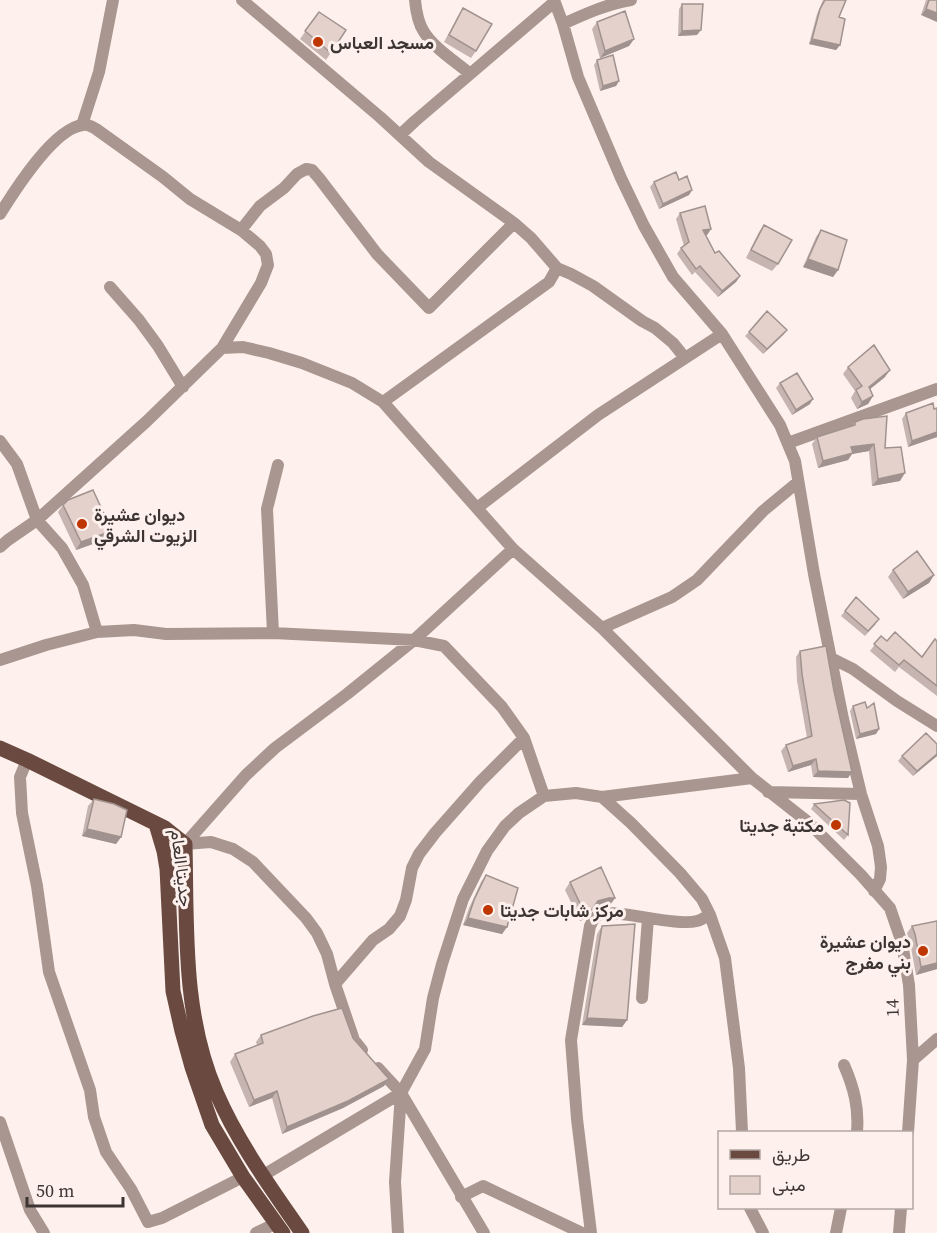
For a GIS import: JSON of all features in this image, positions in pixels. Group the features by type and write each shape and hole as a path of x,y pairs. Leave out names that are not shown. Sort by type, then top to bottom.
{"main road":[{"path":"0,748 156,824"},
{"name":"جديتا العام","path":"156,824 165,828 185,844 188,974 194,1015 216,1092 262,1176 302,1233"},
{"name":"جديتا العام","path":"156,824 164,851 173,991 182,1031 212,1125 243,1177 280,1228"}],"street":[{"path":"82,124 99,72 113,0"},
{"path":"242,0 429,162 514,223 531,238 557,268 593,286 655,328 673,343 685,358"},
{"path":"415,0 417,15 424,32 434,44 470,74"},
{"path":"563,24 589,12 631,0"},
{"path":"400,135 555,2 578,76 644,226 673,277 722,334 780,425 795,461 831,658 861,794 878,846 880,879 874,891"},
{"path":"0,214 14,191 58,138 70,129 82,124 88,125 163,177 190,199 241,230 260,246 266,254 268,265 261,283 222,348 147,421 37,520 0,547"},
{"path":"241,230 260,206 284,188 297,174 306,169 312,170 377,254 429,308 514,223"},
{"path":"383,402 549,282 557,268"},
{"path":"110,287 158,346 183,387"},
{"path":"477,508 598,415 722,334"},
{"name":"14","path":"222,348 243,347 302,363 352,383 383,402 513,549 602,628 752,778 808,822 861,874 890,908 902,943 909,985 913,1060 908,1131"},
{"path":"788,443 937,389"},
{"path":"0,441 16,464 37,520 62,548 83,585 97,632"},
{"path":"273,633 267,509 278,465"},
{"path":"602,628 672,597 697,580 763,511 798,482"},
{"path":"185,844 246,775 275,748 414,640 513,549"},
{"path":"0,660 97,632 134,630 166,634 273,633 414,640 444,646 502,707 524,738 544,796"},
{"path":"831,658 853,669 937,726"},
{"path":"334,984 373,940 389,929 400,916 406,900 412,868 424,847 480,782 524,738"},
{"path":"27,760 20,777 22,813 37,886 49,972 90,1090 94,1117 106,1152 131,1189 148,1222 162,1218 243,1177"},
{"path":"398,1233 395,1182 401,1094 425,1049 433,998 463,899 487,851 505,826 544,796 576,793 602,797 752,778"},
{"path":"768,792 861,794"},
{"path":"602,797 680,873 702,900 710,915 725,958 739,1068 742,1131"},
{"path":"185,844 211,842 233,849 253,862 306,918 317,933 327,954 334,984 354,1040 401,1094 484,1233"},
{"path":"591,1233 572,1040 590,926 598,915 609,913 685,922 696,921 710,915"},
{"path":"642,998 648,918"},
{"path":"913,1060 937,1039"},
{"path":"844,1065 853,1086 857,1104 857,1131"},
{"path":"262,1176 401,1094"},
{"path":"0,1122 30,1210 44,1233"},
{"path":"461,1197 483,1185 582,1233"},
{"path":"751,1209 763,1233"},
{"path":"836,1233 841,1209"},
{"path":"899,1233 901,1209"},
{"path":"256,1233 280,1228"}],"building":[{"path":"825,0 846,0 839,17 845,19 840,45 812,39 820,9"},
{"path":"929,0 937,0 937,13 926,9"},
{"path":"682,4 703,4 701,30 682,31"},
{"path":"463,8 492,24 476,51 449,35"},
{"path":"625,11 634,39 605,51 597,22"},
{"path":"319,12 346,30 331,53 305,31"},
{"path":"613,55 619,81 603,86 597,60"},
{"path":"676,172 679,180 687,176 692,190 663,204 654,182"},
{"path":"705,206 711,229 703,230 715,253 719,251 740,276 722,291 700,266 696,269 681,248 689,242 680,213"},
{"path":"764,225 792,240 778,264 751,250"},
{"path":"821,230 847,240 838,270 808,259"},
{"path":"767,311 787,330 767,349 749,332"},
{"path":"874,345 890,370 869,387 873,396 862,402 856,390 862,386 848,367"},
{"path":"797,373 813,399 796,410 780,383"},
{"path":"933,403 934,409 937,408 937,432 912,441 906,413"},
{"path":"887,416 885,448 901,447 905,473 878,479 874,444 851,447 853,453 823,461 817,437 855,425 855,422 863,419"},
{"name":"ديوان عشيرة الزيوت الشرقي","path":"93,490 112,531 81,542 63,505 68,500"},
{"path":"917,551 934,575 908,592 893,570"},
{"path":"856,597 879,619 868,631 845,611"},
{"path":"895,632 922,657 935,639 937,641 937,686 904,660 899,665 874,644 881,636 887,641"},
{"path":"826,646 852,772 818,771 816,759 793,766 786,745 812,736 800,651"},
{"path":"865,702 867,708 874,703 879,729 860,734 853,706"},
{"path":"926,733 937,744 937,754 917,771 902,756"},
{"path":"94,799 127,810 121,837 87,829"},
{"name":"مكتبة جديتا","path":"844,800 850,803 848,835 814,804"},
{"path":"601,867 615,898 598,901 590,912 585,914 570,882"},
{"name":"مركز شابات جديتا","path":"486,875 518,888 507,927 468,918"},
{"path":"937,921 937,963 921,967 912,926"},
{"path":"635,924 627,1020 587,1018 602,926"},
{"path":"342,1008 353,1038 389,1079 348,1101 287,1127 277,1091 254,1100 235,1054 263,1043 261,1035"}],"place":[{"name":"مسجد العباس","path":"318,42"},
{"name":"ديوان عشيرة الزيوت الشرقي","path":"82,524"},
{"name":"مكتبة جديتا","path":"836,825"},
{"name":"مركز شابات جديتا","path":"488,910"},
{"name":"ديوان عشيرة بني مفرج","path":"923,951"}]}
